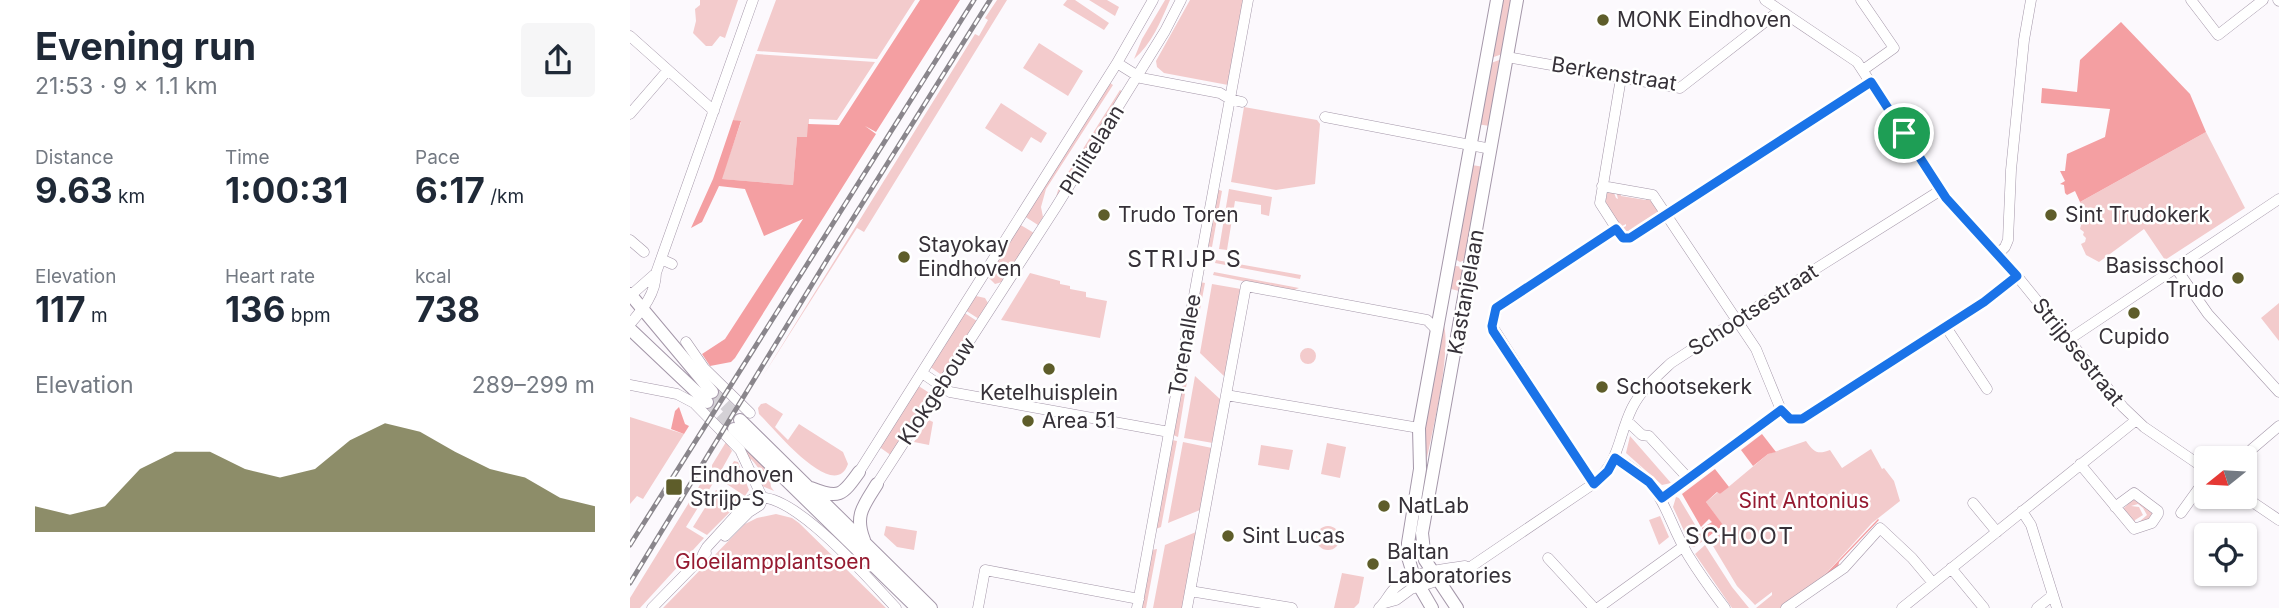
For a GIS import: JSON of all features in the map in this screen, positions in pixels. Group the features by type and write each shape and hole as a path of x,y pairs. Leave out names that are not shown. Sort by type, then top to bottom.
{"main road":[{"name":"Kastanjelaan","path":"1416,581 1409,561 1408,543 1420,469 1419,428 1497,0"},
{"name":"Kastanjelaan","path":"1457,608 1424,557 1422,533 1517,0"},
{"path":"630,295 687,355 709,397 630,330"},
{"path":"741,426 931,608"},
{"path":"741,426 917,608"},
{"path":"806,486 826,494 840,494 847,490 859,472"},
{"path":"875,554 864,539 859,518 877,484"},
{"path":"1416,581 1432,608"}],"street":[{"path":"630,295 667,262 714,111 753,0"},
{"name":"Philitelaan","path":"978,285 1117,63 1153,0"},
{"name":"Philitelaan","path":"998,297 1137,76 1181,0"},
{"name":"Torenallee","path":"1138,604 1248,0"},
{"name":"Strijpsestraat","path":"1765,0 1845,52 1863,70 1941,190 1961,216 2017,276 2135,421 2194,461"},
{"path":"1997,255 2008,240 2011,170 2024,40 2031,0"},
{"path":"2191,0 2218,35 2263,0"},
{"path":"1863,3 1894,48 1863,70"},
{"name":"Berkenstraat","path":"1507,57 1681,88 1779,11"},
{"path":"630,36 714,111"},
{"path":"1117,63 1137,76 1220,93 1242,102"},
{"path":"630,114 668,70"},
{"path":"1622,78 1602,186 1601,205 1623,238 1630,238 1871,82"},
{"path":"1325,117 1491,149"},
{"path":"1602,186 1653,195 1762,360 1781,410 1790,419 1802,419 1984,302 2017,276"},
{"name":"Schootsestraat","path":"1382,605 1396,600 1416,581 1434,576 1450,577 1472,566 1594,484 1608,471 1615,458 1636,401 1671,363 1941,190"},
{"path":"2068,340 2279,199"},
{"path":"1594,484 1492,326 1496,308 1616,229"},
{"path":"630,240 644,252"},
{"path":"2175,267 2208,314 2279,392"},
{"path":"630,324 644,309 655,288 656,273"},
{"name":"Klokgebouw","path":"859,472 978,285"},
{"path":"1187,608 1246,286 1427,320 1437,330"},
{"name":"Klokgebouw","path":"877,484 998,297"},
{"path":"1946,327 1987,388"},
{"path":"652,608 703,554 711,551 749,512 760,505 762,500 744,456 741,426 704,368 687,355 686,342"},
{"path":"922,373 950,392 1169,432"},
{"path":"630,385 683,397 741,426"},
{"path":"1226,395 1419,428"},
{"path":"1662,498 1781,410"},
{"path":"1627,421 1642,435 1649,436 1688,478"},
{"path":"1902,608 2135,421"},
{"path":"2256,446 2279,426"},
{"path":"1615,458 1649,482 1662,498 1684,546 1725,608"},
{"path":"2080,464 2115,507"},
{"path":"2181,513 2194,495"},
{"path":"762,500 774,499 784,503 814,525 897,608"},
{"path":"1973,503 1997,532"},
{"path":"2258,506 2279,520"},
{"path":"2022,511 2031,525 2057,608"},
{"path":"1786,608 1844,568 1880,528 1912,558 1933,583"},
{"path":"1548,558 1596,608 1684,546"},
{"path":"1951,568 1984,608"},
{"path":"978,608 985,570 1138,604"},
{"path":"1190,591 1292,608"},
{"path":"2037,608 2053,595"}],"green space":[{"path":"700,0 738,0 725,38 720,36 712,46 706,46 693,33 695,9 700,5"},
{"path":"776,0 915,0 877,59 757,51"},
{"path":"997,0 1007,0 864,232 857,228 761,379 975,34 979,36 988,20 985,18"},
{"path":"1067,0 1075,0 1109,23 1104,30 1063,5"},
{"path":"1089,0 1107,0 1119,7 1115,16"},
{"path":"1165,0 1170,0 1155,32 1146,47 1134,59 1142,39"},
{"path":"1190,0 1243,0 1228,85 1164,73 1157,67 1156,61"},
{"path":"1499,0 1515,0 1505,53 1491,58"},
{"path":"1039,43 1083,71 1068,96 1023,68"},
{"path":"756,54 875,62 837,120 809,119 808,138 797,137 793,185 721,179 741,122 733,120"},
{"path":"1502,59 1490,126 1476,124 1491,63"},
{"path":"1110,83 1113,85 1046,189 1041,207 1043,217 1038,225 1024,216"},
{"path":"1120,90 1123,92 1056,197 1059,187"},
{"path":"1001,103 1047,133 1041,143 1031,137 1022,152 985,128"},
{"path":"1244,107 1317,120 1320,124 1315,184 1276,190 1231,182"},
{"path":"2206,132 2245,208 2165,260 2144,229 2099,262 2086,255 2081,244 2086,238 2075,214 2083,210 2080,202"},
{"path":"1472,165 1484,167 1465,260 1460,262 1455,259"},
{"path":"1217,189 1222,191 1212,247 1207,246"},
{"path":"1229,189 1272,197 1269,216 1261,214 1261,205 1235,201 1227,250 1219,249"},
{"path":"1613,190 1618,199 1616,191 1621,192 1621,196 1646,200 1649,198 1655,203 1658,213 1626,233 1621,229 1626,224 1620,227 1605,204 1607,193"},
{"path":"1019,224 1034,233 1002,282 995,284 987,276"},
{"path":"1216,260 1301,275 1300,279 1215,263"},
{"path":"1451,265 1467,268 1463,292 1447,288"},
{"path":"1214,272 1299,288 1292,291 1213,275"},
{"path":"1030,273 1060,281 1060,284 1070,286 1070,289 1086,292 1086,297 1107,301 1100,338 1001,320"},
{"path":"1200,282 1205,283 1193,346 1190,342"},
{"path":"1212,284 1241,289 1226,378 1200,353"},
{"path":"976,296 985,298 988,303 979,319 965,310"},
{"path":"2279,303 2279,341 2261,318"},
{"path":"963,312 977,321 943,376 929,366"},
{"path":"1443,322 1443,371 1425,468 1421,443"},
{"path":"1305,348 1311,348 1316,356 1314,362 1305,364 1300,359 1300,353"},
{"path":"1185,366 1189,369 1178,437 1173,435"},
{"path":"1195,376 1221,400 1213,443 1184,438"},
{"path":"917,385 931,394 892,456 878,446"},
{"path":"766,403 783,414 775,427 788,440 799,424 843,452 848,464 841,474 830,475 803,459 759,414 758,408"},
{"path":"630,417 684,434 643,499 637,496 630,504"},
{"path":"929,420 933,422 929,445 914,442"},
{"path":"1630,436 1671,483 1662,485 1626,453"},
{"path":"737,438 769,472 774,491 762,486 760,471 751,459 749,460"},
{"path":"1172,440 1177,441 1161,527 1156,529"},
{"name":"Sint Antonius","path":"1806,441 1816,452 1830,450 1842,468 1871,449 1882,469 1884,468 1894,481 1900,501 1872,523 1820,580 1780,608 1756,608 1772,595 1772,592 1755,605 1737,586 1710,541 1726,530 1706,502 1718,492 1720,494 1768,454"},
{"path":"726,442 732,451 718,476 712,472 712,465"},
{"path":"1183,442 1212,448 1200,510 1168,523"},
{"path":"1327,443 1346,447 1340,478 1321,474"},
{"path":"1261,445 1293,450 1289,470 1258,465"},
{"path":"734,461 738,462 749,490 745,496 722,481"},
{"path":"706,475 715,480 686,527 704,538 640,608 630,608 630,598"},
{"path":"716,490 734,501 739,495 744,498 707,535 693,527"},
{"path":"1676,497 1703,538 1703,541 1694,547 1691,546 1673,507"},
{"path":"2134,498 2153,512 2150,521 2138,523 2147,515 2138,504 2131,506 2139,507 2143,515 2135,520 2135,525 2123,509"},
{"name":"Gloeilampplantsoen","path":"776,514 792,518 799,523 886,608 663,608 745,524"},
{"path":"1660,516 1669,537 1659,545 1649,520"},
{"path":"886,526 917,531 914,550 897,547 884,535"},
{"path":"1328,526 1336,530 1340,538 1336,546 1328,550 1320,546 1316,538 1320,530"},
{"path":"1196,532 1183,608 1153,608 1165,545"},
{"path":"1705,545 1749,608 1732,608 1695,554"},
{"path":"1157,549 1146,608 1141,608 1152,550"},
{"path":"1342,573 1364,577 1359,603 1354,608 1334,608"}],"shaded area":[{"path":"920,0 960,0 876,132 865,126 876,134 735,358 731,362 710,366 702,354 725,339 803,219 764,236 745,189 719,186 702,222 691,228 713,179 733,120 741,121 722,179 793,185 797,137 807,137 808,124 839,125"},
{"path":"2121,22 2190,94 2206,132 2080,202 2075,191 2067,195 2065,193 2064,185 2060,184 2065,181 2060,171 2065,171 2067,154 2105,137 2110,109 2041,103 2042,88 2077,92 2080,60"},
{"path":"679,407 685,424 689,426 684,434 671,429 675,411"},
{"path":"1762,434 1776,452 1768,454 1753,466 1741,450"},
{"path":"1715,469 1729,487 1720,494 1717,492 1706,502 1723,525 1708,537 1702,528 1712,522 1709,519 1701,527 1682,494"},
{"path":"1878,519 1839,562 1838,568 1820,580"}],"tunnel":[{"path":"712,392 740,420"},
{"path":"707,402 734,429"}],"railway":[{"path":"630,545 974,0"},
{"path":"630,583 830,255 990,0"}],"place":[{"name":"MONK Eindhoven","path":"1603,20"},
{"name":"Trudo Toren","path":"1104,215"},
{"name":"Sint Trudokerk","path":"2051,215"},
{"name":"Stayokay Eindhoven","path":"904,257"},
{"name":"Basisschool Trudo","path":"2238,278"},
{"name":"Cupido","path":"2134,313"},
{"name":"Ketelhuisplein","path":"1049,369"},
{"name":"Schootsekerk","path":"1602,387"},
{"name":"Area 51","path":"1028,421"},
{"name":"Eindhoven Strijp-S","path":"674,487"},
{"name":"NatLab","path":"1384,506"},
{"name":"Sint Lucas","path":"1228,536"},
{"name":"Baltan Laboratories","path":"1373,564"}],"district":[{"name":"STRIJP S","path":"1185,259"},
{"name":"SCHOOT","path":"1740,536"}],"route":[{"path":"1871,82 1904,133 1946,198 2017,276 1984,302 1802,419 1790,419 1781,410 1662,498 1649,482 1615,458 1608,471 1594,484 1493,331 1493,318 1498,306 1616,229 1623,238 1630,238 1871,82"}]}
